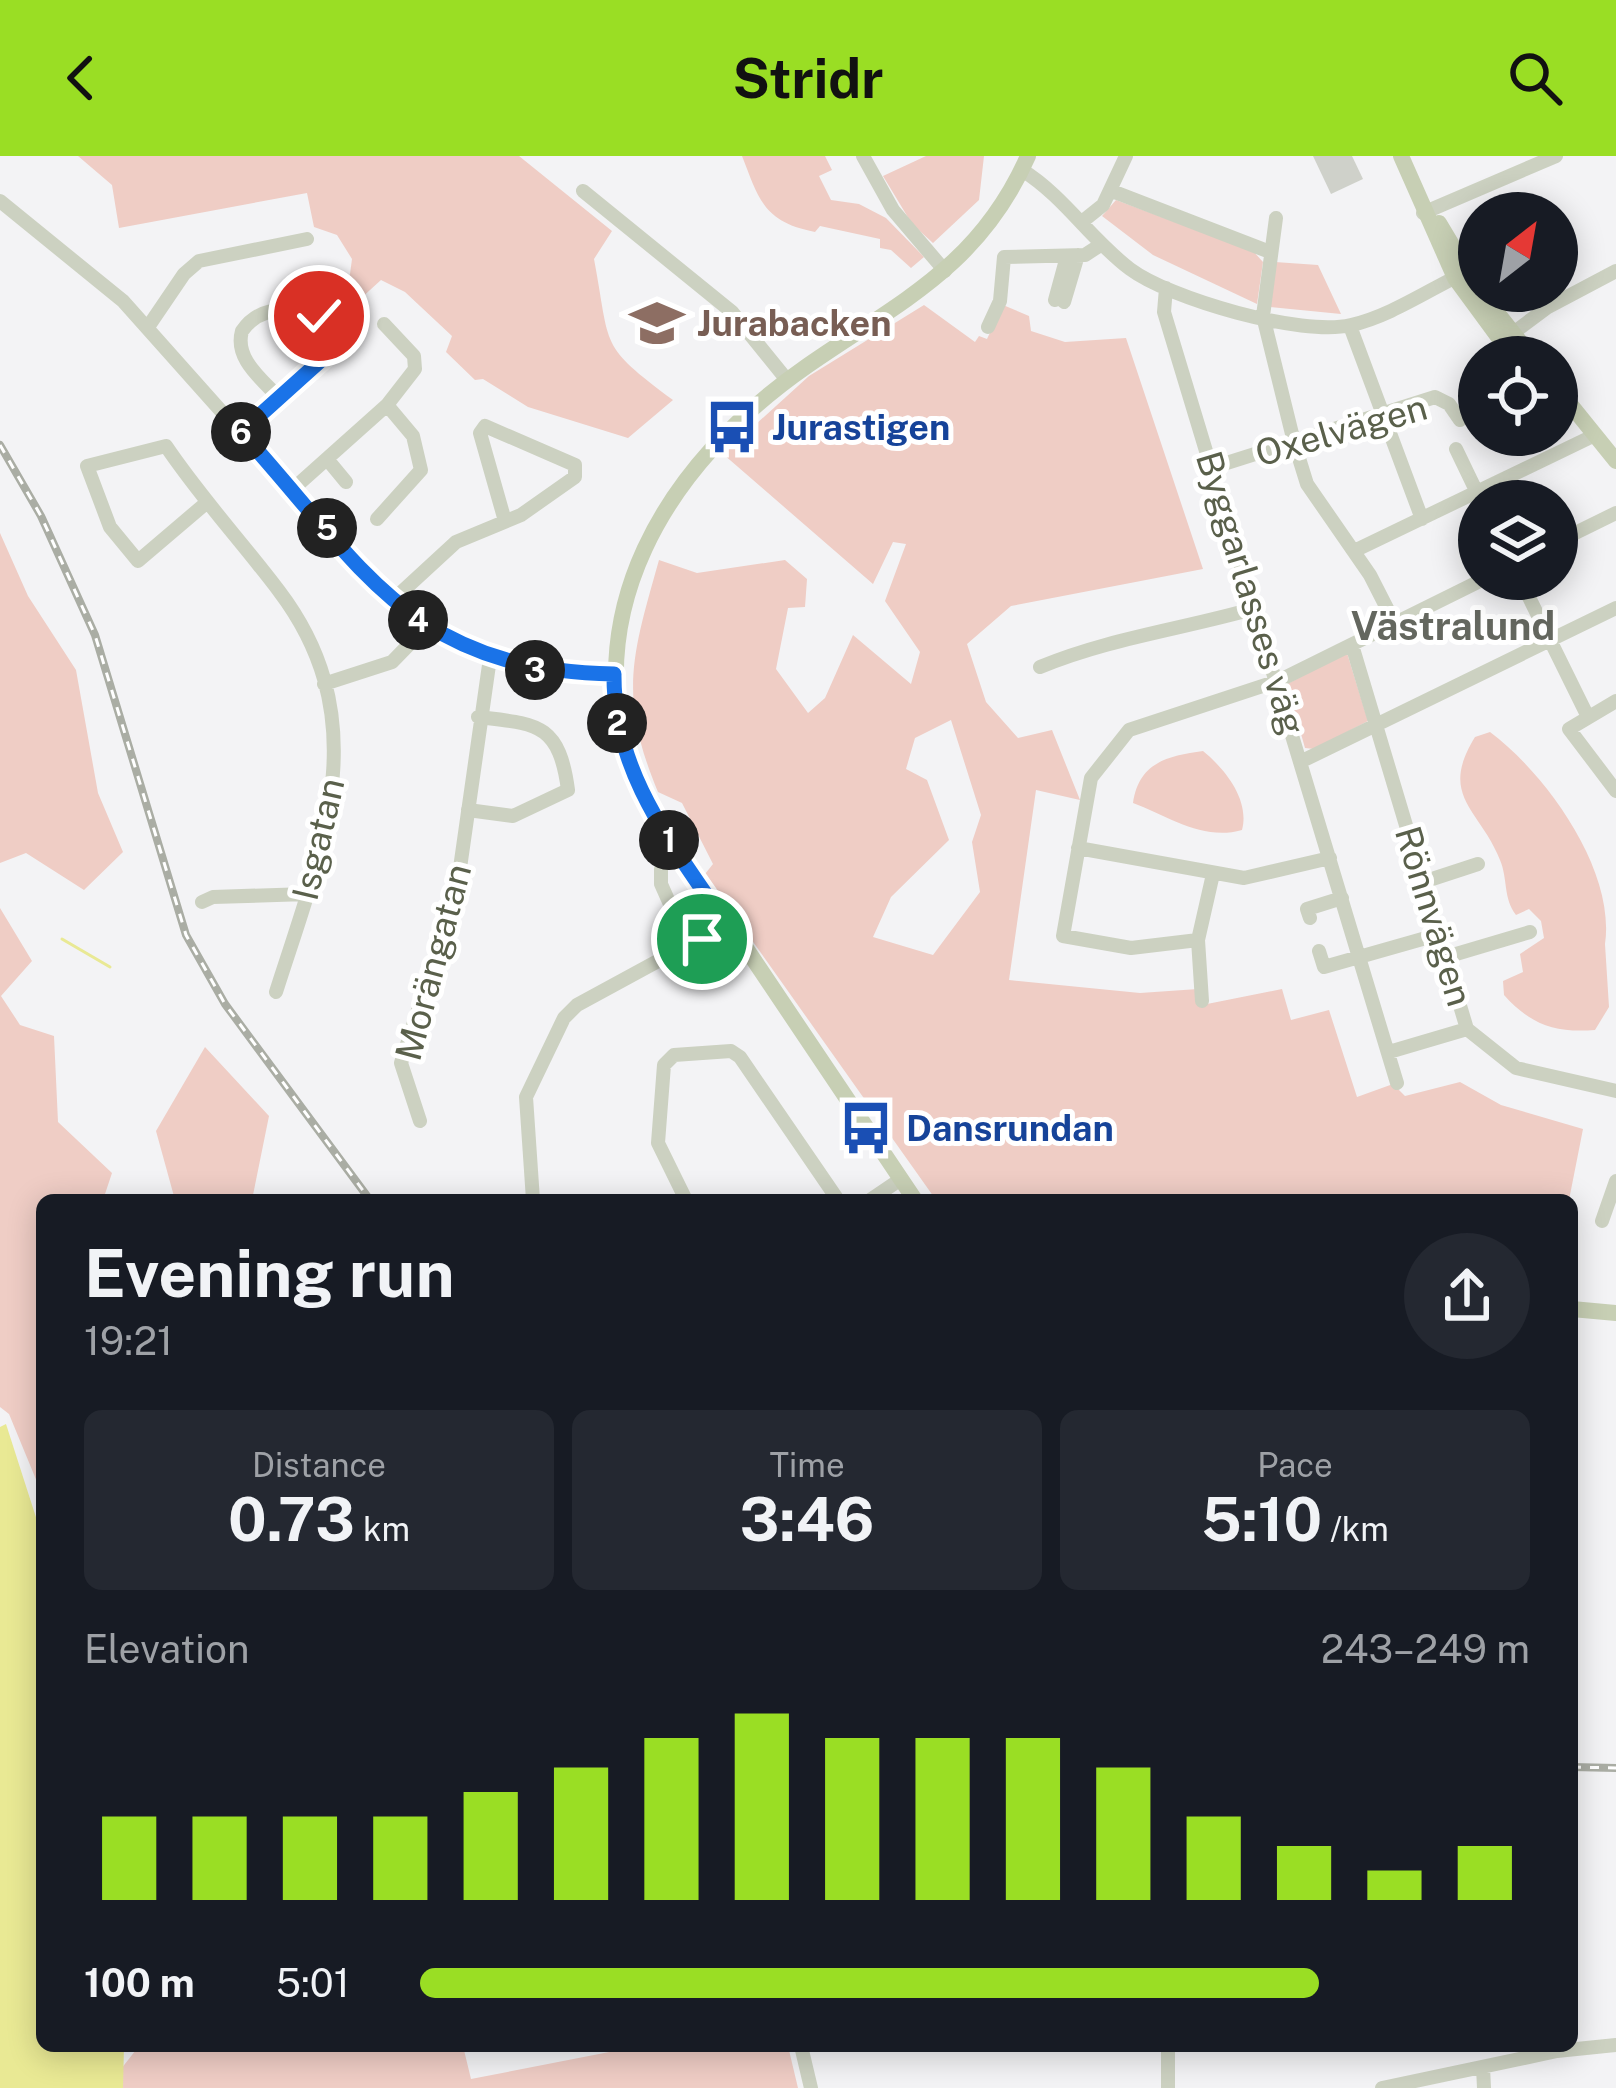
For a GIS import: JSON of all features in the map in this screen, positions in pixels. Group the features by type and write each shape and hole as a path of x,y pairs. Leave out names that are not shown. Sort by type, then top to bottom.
{"main road":[{"path":"1401,156 1458,269"},
{"path":"911,1194 637,786 620,737 614,674 620,616 647,541 712,450 787,380 905,305 945,271 994,214 1025,163"},
{"path":"1578,418 1615,469"},
{"path":"1578,425 1591,437"},
{"path":"1578,1309 1616,1312"}],"street":[{"path":"863,156 893,210 945,271"},
{"path":"1083,221 1112,191 1126,156"},
{"path":"1427,211 1556,156"},
{"path":"1025,163 1131,270 1166,288 1263,316 1350,326 1458,276"},
{"path":"583,191 732,312 787,380"},
{"path":"1112,191 1270,252"},
{"path":"0,201 148,327 393,600 427,626 490,658 528,669 614,674"},
{"path":"1276,218 1263,316 1294,442 1307,484 1354,551 1395,624"},
{"path":"148,327 184,274 199,261 307,239"},
{"path":"988,327 1000,301 1004,257 1072,255 1102,244"},
{"path":"1060,301 1072,255"},
{"path":"1520,336 1616,271"},
{"name":"Byggarlasses väg","path":"1166,288 1164,312 1396,1083"},
{"path":"241,432 279,398 341,340 339,330 319,316 290,310 267,313 242,332 239,345 244,360 279,398"},
{"path":"293,489 407,384 416,362 384,324"},
{"path":"1350,326 1422,519"},
{"name":"Oxelvägen","path":"1214,467 1435,397 1449,404 1458,417"},
{"path":"377,519 422,470 413,436 387,405"},
{"path":"393,600 456,542 505,521 555,496 578,472 566,460 484,427 480,433 505,521"},
{"path":"1512,480 1591,437"},
{"name":"Isgatan","path":"205,504 138,561 110,527 87,466 166,446 205,504 295,615 324,684 336,769 329,825 276,992"},
{"path":"1456,449 1471,480"},
{"path":"327,459 346,482"},
{"path":"1354,551 1458,506"},
{"path":"1578,532 1616,513"},
{"path":"1198,940 1131,948 1063,935 1091,778 1129,730 1278,681 1458,592"},
{"path":"1530,600 1588,717"},
{"path":"1040,667 1113,640 1167,634 1256,608"},
{"path":"1302,761 1616,608"},
{"path":"324,684 383,667 427,626"},
{"name":"Rönnvägen","path":"1352,645 1467,1028 1495,1056 1516,1068 1616,1091"},
{"name":"Morängatan","path":"420,1121 401,1063 457,889 490,658"},
{"path":"1616,701 1569,729 1616,791"},
{"path":"468,810 513,816 568,790 548,732 538,724 478,717"},
{"path":"1078,848 1259,878 1330,858"},
{"path":"1424,882 1478,864"},
{"path":"661,869 661,884 688,947"},
{"path":"1202,1001 1198,940 1213,874"},
{"path":"202,902 213,897 307,894"},
{"path":"1310,918 1307,908 1342,898"},
{"path":"533,1194 526,1097 564,1018 577,1005 726,924"},
{"path":"1446,957 1530,932"},
{"path":"1319,951 1324,967 1440,934"},
{"path":"1389,1052 1467,1028"},
{"path":"683,1194 658,1143 664,1065 674,1055 730,1051 740,1057 834,1194"},
{"path":"879,1194 901,1179"},
{"path":"1602,1221 1616,1181"},
{"path":"1578,2051 1616,2045"},
{"path":"802,2052 811,2088"},
{"path":"1168,2052 1168,2088"},
{"path":"1382,2088 1574,2052"},
{"path":"1483,2067 1484,2088"}],"shaded area":[{"path":"78,156 519,156 612,231 594,259 612,342 631,367 673,400 628,438 528,407 483,379 475,380 446,352 452,336 405,292 381,280 359,300 348,289 352,259 337,235 314,227 307,193 119,228 112,185"},
{"path":"742,156 825,156 832,170 819,176 831,200 859,204 886,218 924,257 911,268 891,250 880,248 880,239 820,226 815,232 784,222 765,206"},
{"path":"926,156 984,156 979,200 933,243 912,224 883,176"},
{"path":"1116,200 1253,251 1263,262 1257,304 1153,255 1102,216"},
{"path":"1275,262 1318,265 1341,314 1269,307"},
{"path":"924,305 975,342 979,336 987,339 1003,305 1029,316 1031,331 1065,342 1126,338 1203,569 1011,606 967,644 986,702 1018,738 1052,730 1080,800 1036,790 1009,980 1140,993 1198,989 1207,1004 1282,989 1291,1020 1329,1010 1357,1097 1393,1084 1405,1096 1460,1082 1501,1105 1583,1129 1570,1194 932,1194 705,874 713,864 682,803 658,792 645,758 637,729 633,676 659,560 697,573 785,560 807,579 805,607 788,608 776,669 808,713 825,698 853,635 911,684 920,652 885,601 906,544 893,542 873,584 723,454 809,376","holes":["951,720 981,815 972,842 980,892 933,955 873,937 891,897 949,840 927,780 906,769 915,738"]},
{"path":"0,533 28,596 76,670 98,793 123,852 84,890 26,853 0,863"},
{"path":"1347,653 1368,721 1314,749 1305,748 1287,684"},
{"path":"1490,732 1553,797 1588,855 1599,885 1609,1007 1595,1030 1545,1025 1504,995 1503,981 1523,972 1520,954 1544,938 1541,921 1529,909 1516,915 1512,909 1500,860 1461,789 1460,774 1475,737"},
{"path":"1203,751 1239,797 1242,830 1200,830 1133,803 1142,778 1157,763"},
{"path":"0,908 32,961 1,996 20,1025 54,1036 58,1122 112,1173 105,1194 36,1194 36,1479 9,1414 0,1407"},
{"path":"205,1047 269,1116 253,1194 173,1194 156,1131"},
{"path":"6,1424 36,1517 36,2052 124,2052 123,2088 0,2088 0,1427"},
{"path":"134,2052 464,2052 471,2079 609,2052 789,2052 798,2088 123,2088 121,2069"}],"building":[{"path":"1313,156 1352,156 1363,179 1331,194"}],"waterway":[{"path":"62,939 110,967"}],"railway":[{"path":"0,445 41,516 95,635 186,935 225,1004 366,1194"},
{"path":"1578,1767 1616,1768"}],"place":[{"name":"Jurabacken","path":"657,323"},
{"name":"Jurastigen","path":"732,427"},
{"name":"Dansrundan","path":"866,1128"}],"district":[{"name":"Västralund","path":"1453,626"}],"route":[{"path":"319,316 342,334 339,344 241,432 381,589 437,633 490,658 528,669 614,674 620,737 637,786 726,924 702,939"}]}
